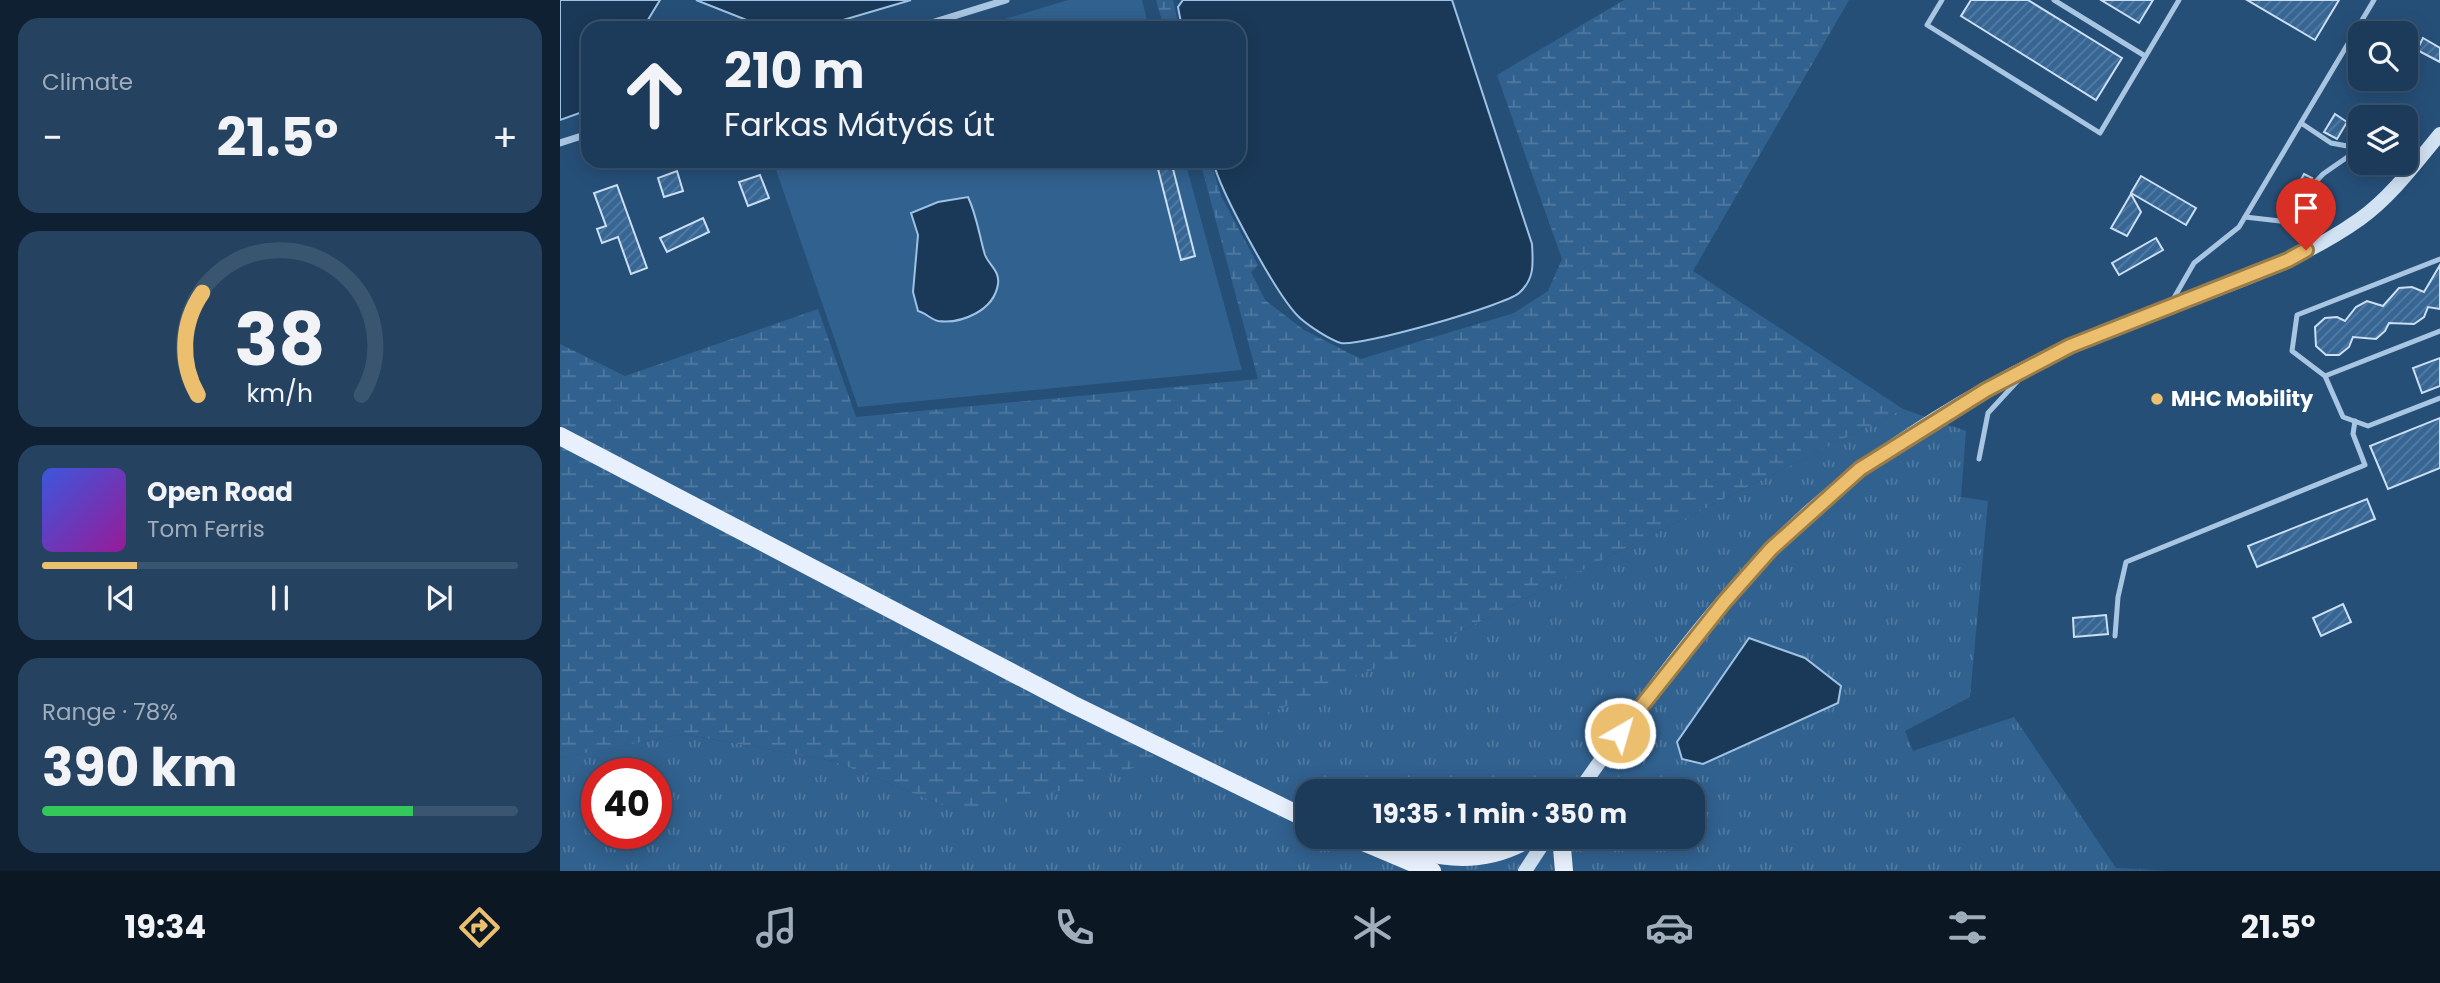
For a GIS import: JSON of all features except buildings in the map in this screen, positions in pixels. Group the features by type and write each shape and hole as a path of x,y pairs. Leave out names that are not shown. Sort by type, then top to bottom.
{"main road":[{"path":"560,436 1072,704 1295,813"},
{"path":"1380,849 1432,871"},
{"path":"1410,849 1460,864 1498,860 1519,849"},
{"path":"1562,849 1564,871"}],"street":[{"path":"938,21 1006,0"},
{"path":"2418,161 2440,134"},
{"path":"560,144 581,136"},
{"path":"1587,779 1620,733 1725,601 1771,549 1860,469 1986,390 2070,346 2288,260 2361,219 2406,175"},
{"path":"1525,871 1539,849"}],"lane":[{"path":"1942,0 1927,25 2100,133 2179,0"},
{"path":"2054,0 2145,56"},
{"path":"2167,309 2193,263 2239,227 2374,0"},
{"path":"2301,123 2331,143 2348,147"},
{"path":"2245,216 2280,221 2323,174 2348,157"},
{"path":"2440,259 2297,315 2292,351 2325,376 2343,417 2368,426 2440,398"},
{"path":"2325,376 2440,331"},
{"path":"1979,459 1988,413 2030,367"},
{"path":"2115,636 2118,597 2126,562 2365,465 2353,434 2355,421"}],"green space":[{"path":"1068,0 1142,0 1147,21 998,21"},
{"path":"1156,0 1173,0 1178,21 1162,21"},
{"path":"1624,0 1849,0 1693,271 1903,409 1455,634 1235,728 1092,784 960,812 833,761 683,734 560,758 560,344 625,376 818,309 856,417 1258,379 1202,168 1213,168 1221,196 1258,265 1251,272 1265,300 1304,330 1361,359 1514,313 1548,291 1562,259 1497,75"},
{"path":"775,168 1187,168 1242,370 858,407"},
{"path":"1903,409 1966,431 1961,497 1988,501 1970,697 1905,731 1913,751 2014,717 2116,868 2167,871 560,871 560,758 683,734 833,761 960,812 1455,634"}],"shaded area":[{"path":"560,0 660,0 647,21 581,21 581,112 560,120"},
{"path":"696,0 911,0 840,21 749,21"},
{"path":"1183,0 1452,0 1532,244 1532,270 1524,288 1508,299 1462,315 1375,339 1354,342 1336,341 1300,318 1278,289 1251,243 1215,168 1246,168 1246,21 1181,21 1178,7"},
{"path":"968,197 985,255 996,272 998,284 990,302 975,314 957,320 938,321 918,311 913,292 918,235 911,213 938,202"},
{"path":"1749,638 1805,658 1841,686 1838,703 1703,764 1682,759 1677,742"}],"place":[{"name":"MHC Mobility","path":"2157,399"}],"route":[{"path":"1620,733 1725,601 1771,549 1812,509 1860,469 1986,390 2070,346 2288,260 2306,250"}]}
